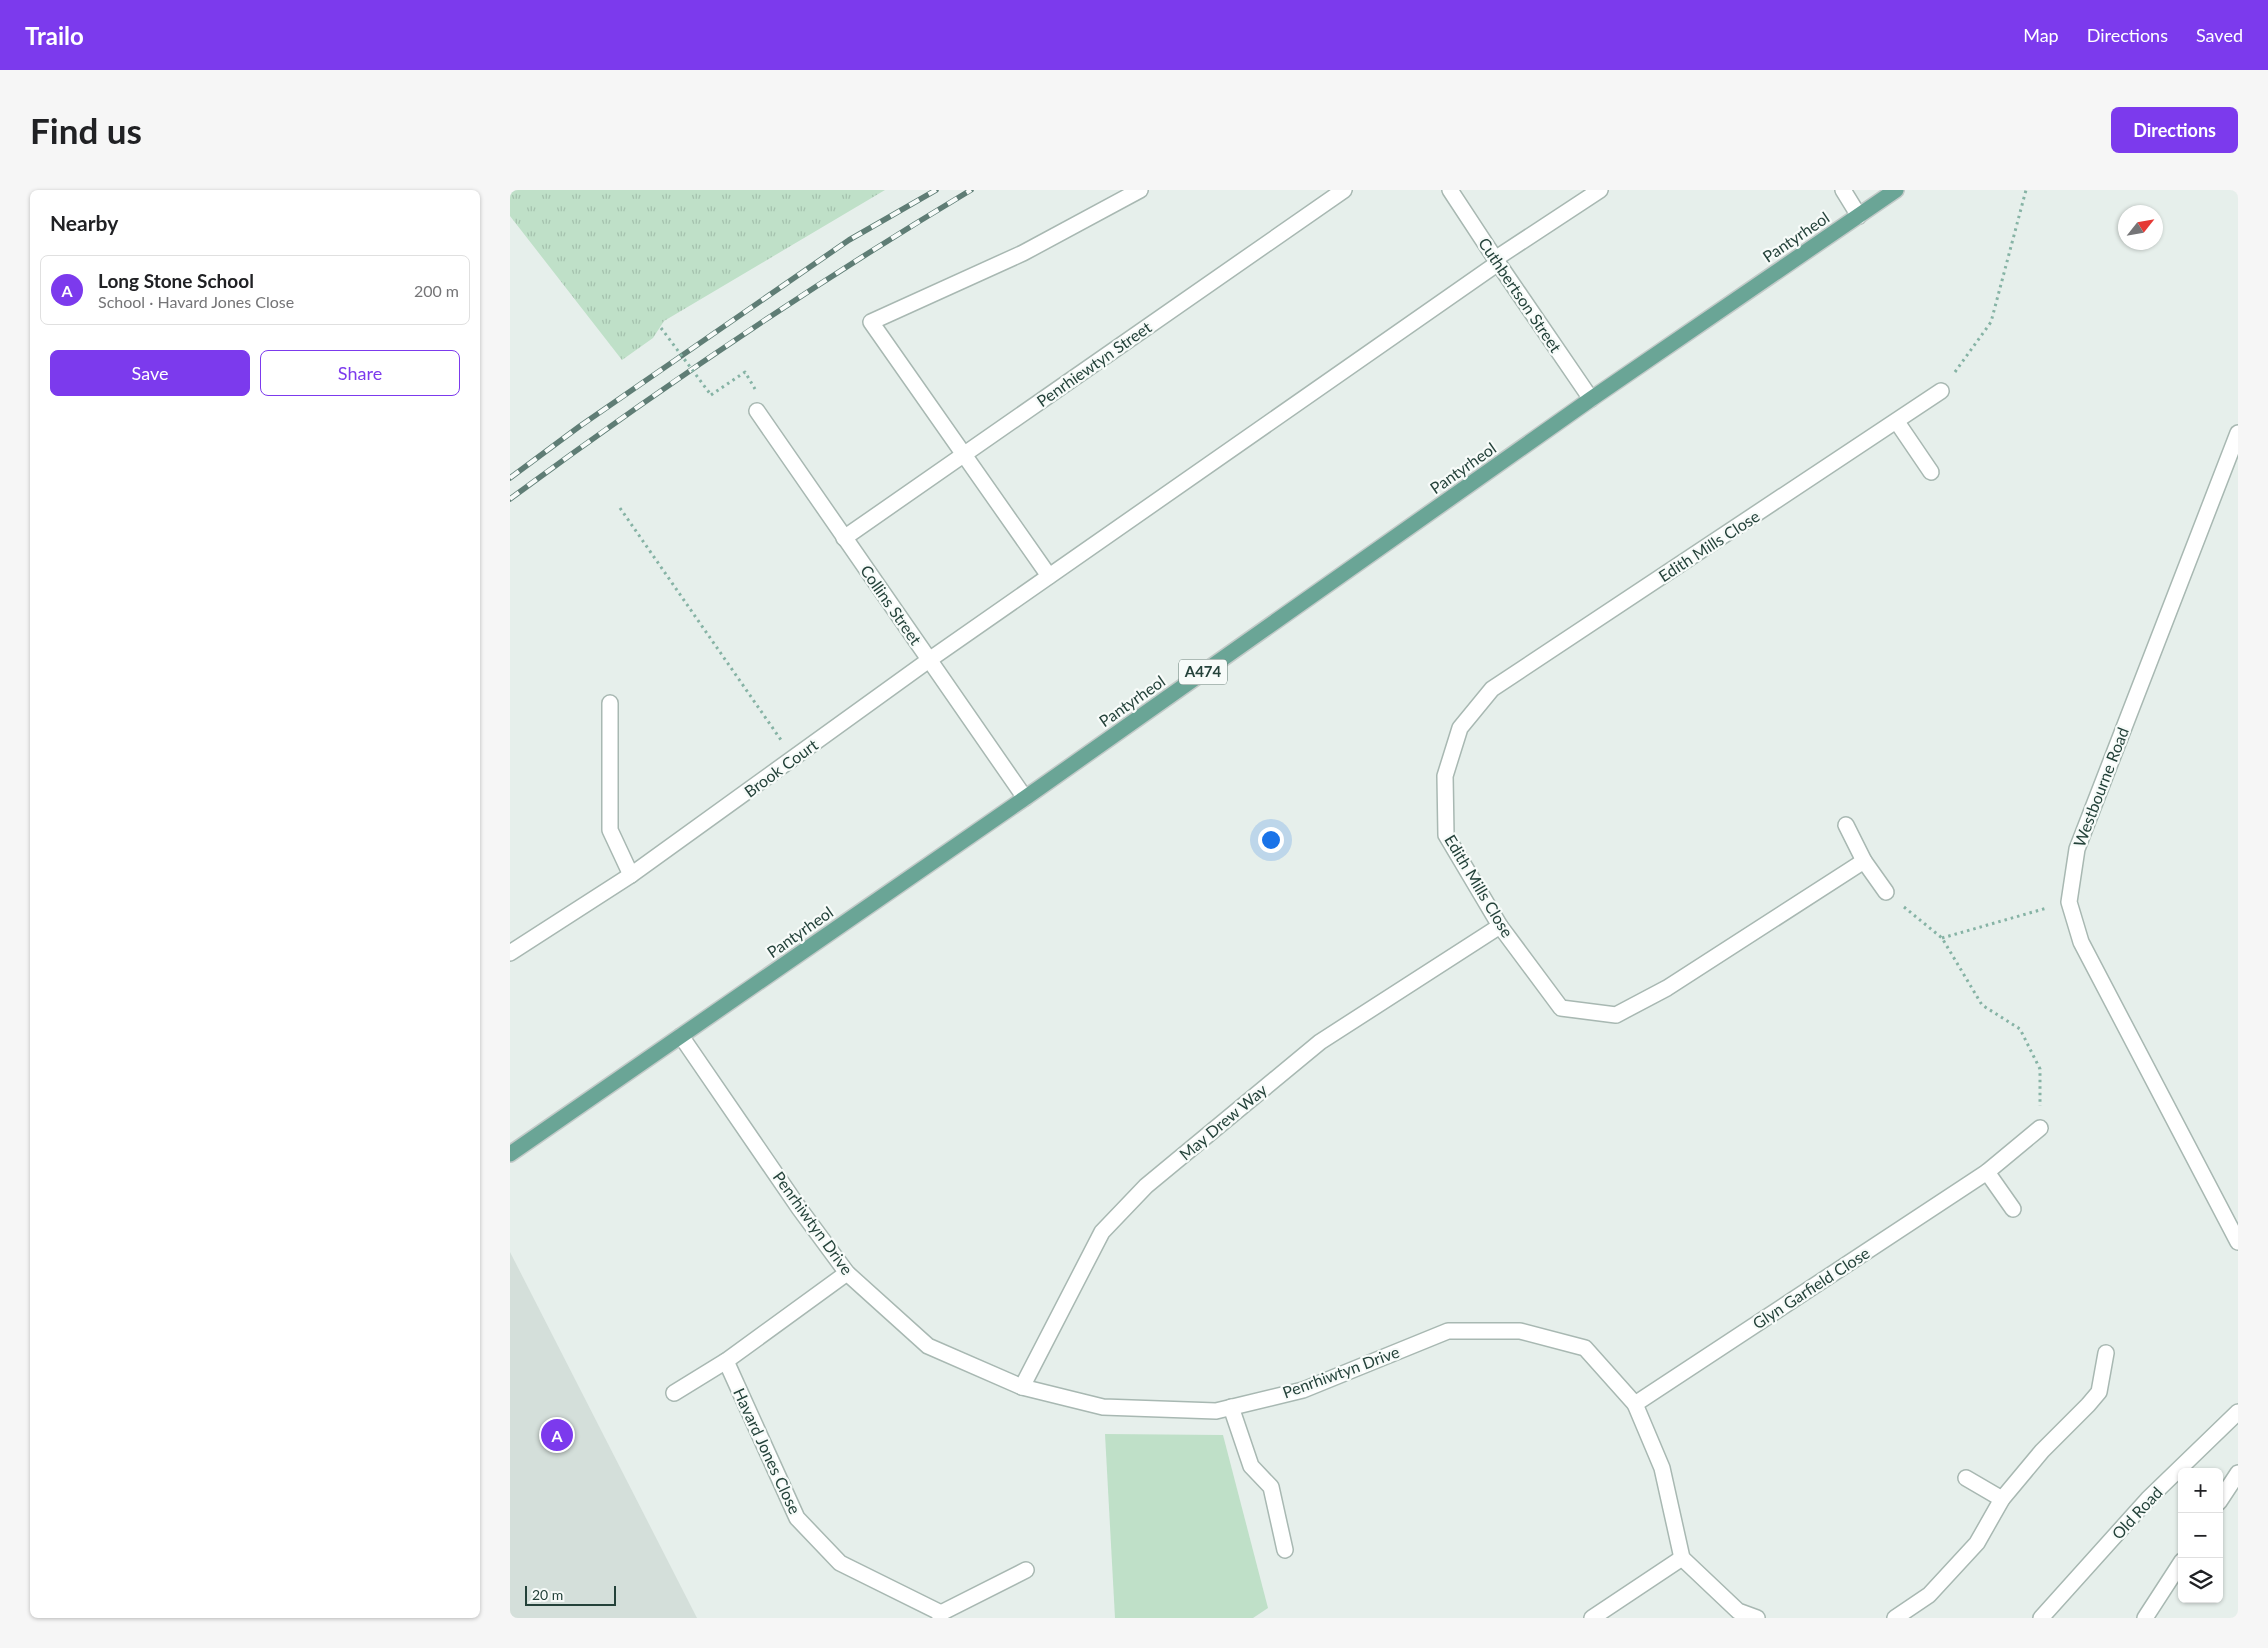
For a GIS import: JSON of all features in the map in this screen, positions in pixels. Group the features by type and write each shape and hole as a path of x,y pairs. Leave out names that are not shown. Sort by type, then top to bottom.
{"main road":[{"name":"Pantyrheol","path":"510,1154 1025,798 1591,399 1896,190"}],"street":[{"path":"1049,576 965,453 871,322 1023,253 1140,190"},
{"name":"Penrhiewtyn Street","path":"844,538 1344,190"},
{"name":"Cuthbertson Street","path":"1450,190 1591,399"},
{"name":"Brook Court","path":"510,954 631,875 929,660 1600,190"},
{"path":"1843,190 1859,216"},
{"name":"Edith Mills Close","path":"1864,861 1667,988 1616,1014 1561,1008 1500,926 1446,836 1446,776 1460,728 1492,689 1941,391"},
{"name":"Collins Street","path":"757,411 1025,798"},
{"path":"1896,422 1931,472"},
{"name":"Westbourne Road","path":"2238,432 2077,849 2068,902 2081,942 2238,1242"},
{"path":"610,703 610,830 631,875"},
{"path":"1846,825 1864,861 1886,892"},
{"name":"May Drew Way","path":"1022,1388 1102,1232 1146,1186 1320,1042 1500,926"},
{"name":"Penrhiwtyn Drive","path":"681,1036 799,1208 847,1273 928,1346 1022,1388 1103,1407 1216,1411 1303,1390 1448,1331 1520,1331 1585,1348 1635,1404 1662,1468 1682,1558"},
{"name":"Glyn Garfield Close","path":"1635,1404 1987,1172 2040,1128"},
{"path":"1987,1172 2013,1209"},
{"path":"674,1393 726,1361 847,1273"},
{"path":"1895,1618 1929,1595 1977,1543 2002,1500 2042,1451 2099,1392 2106,1353"},
{"name":"Havard Jones Close","path":"726,1361 797,1518 840,1563 940,1616 1026,1570"},
{"path":"1231,1407 1251,1466 1271,1486 1285,1550"},
{"name":"Old Road","path":"2042,1618 2148,1499 2238,1412"},
{"path":"2223,1496 2238,1473"},
{"path":"1966,1478 2002,1500"},
{"path":"1592,1618 1682,1558 1738,1611 1758,1618"},
{"path":"2145,1618 2178,1567"}],"path":[{"path":"1941,391 1991,322 2026,190"},
{"path":"661,328 711,395 744,372 758,394 757,411"},
{"path":"620,508 794,759"},
{"path":"1886,892 1942,938 1982,1005 2020,1029 2040,1069 2040,1128"},
{"path":"1942,938 2068,902"}],"shaded area":[{"path":"510,1252 697,1618 510,1618"}],"green space":[{"path":"510,190 885,190 664,321 653,338 622,360 510,216"},
{"path":"1105,1434 1223,1435 1268,1608 1253,1618 1115,1618"}],"railway":[{"path":"510,478 580,426 849,240 936,190"},
{"path":"510,499 679,378 737,339 853,263 971,190"}],"place":[{"name":"Long Stone School","path":"557,1435"}]}
